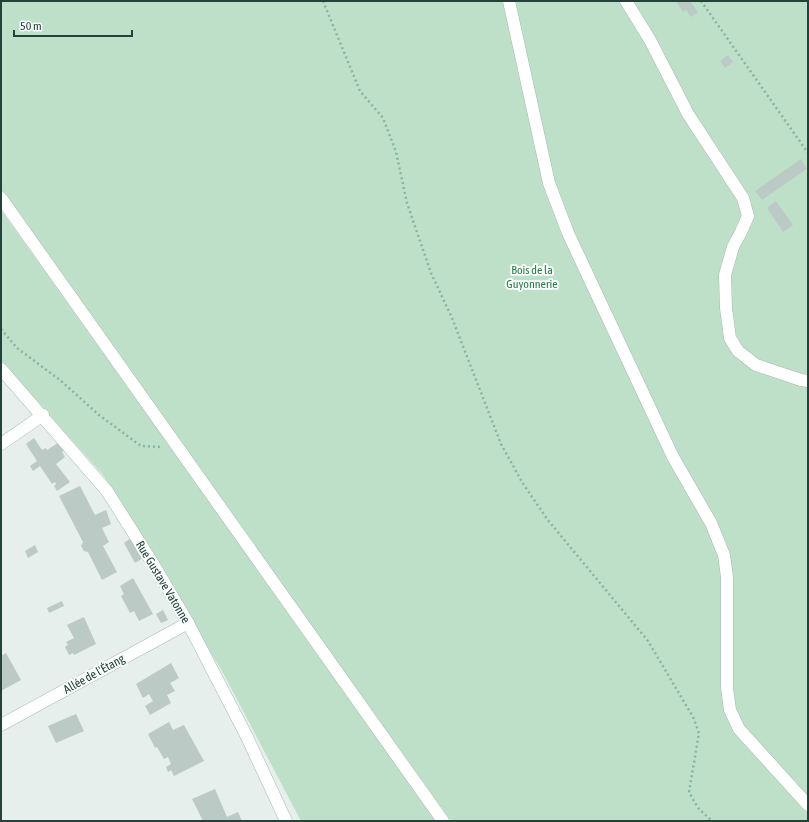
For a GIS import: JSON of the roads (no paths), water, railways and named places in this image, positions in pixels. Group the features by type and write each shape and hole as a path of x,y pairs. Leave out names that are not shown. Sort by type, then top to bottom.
{"street":[{"path":"509,1 549,183 565,226 673,457 711,522 724,555 727,577 727,688 730,710 739,729 808,805"},
{"path":"626,1 650,40 688,114 743,198 748,216 742,232 733,247 725,275 726,308 730,338 738,351 756,364 801,380 808,381"},
{"path":"1,198 443,821"},
{"name":"Rue Gustave Vatonne","path":"1,369 43,415 107,491 188,623 247,737 286,821"},
{"path":"1,444 43,415"},
{"name":"Allée de l'Étang","path":"1,725 188,623"}],"park label":[{"name":"Bois de la Guyonnerie","path":"532,277"}]}
